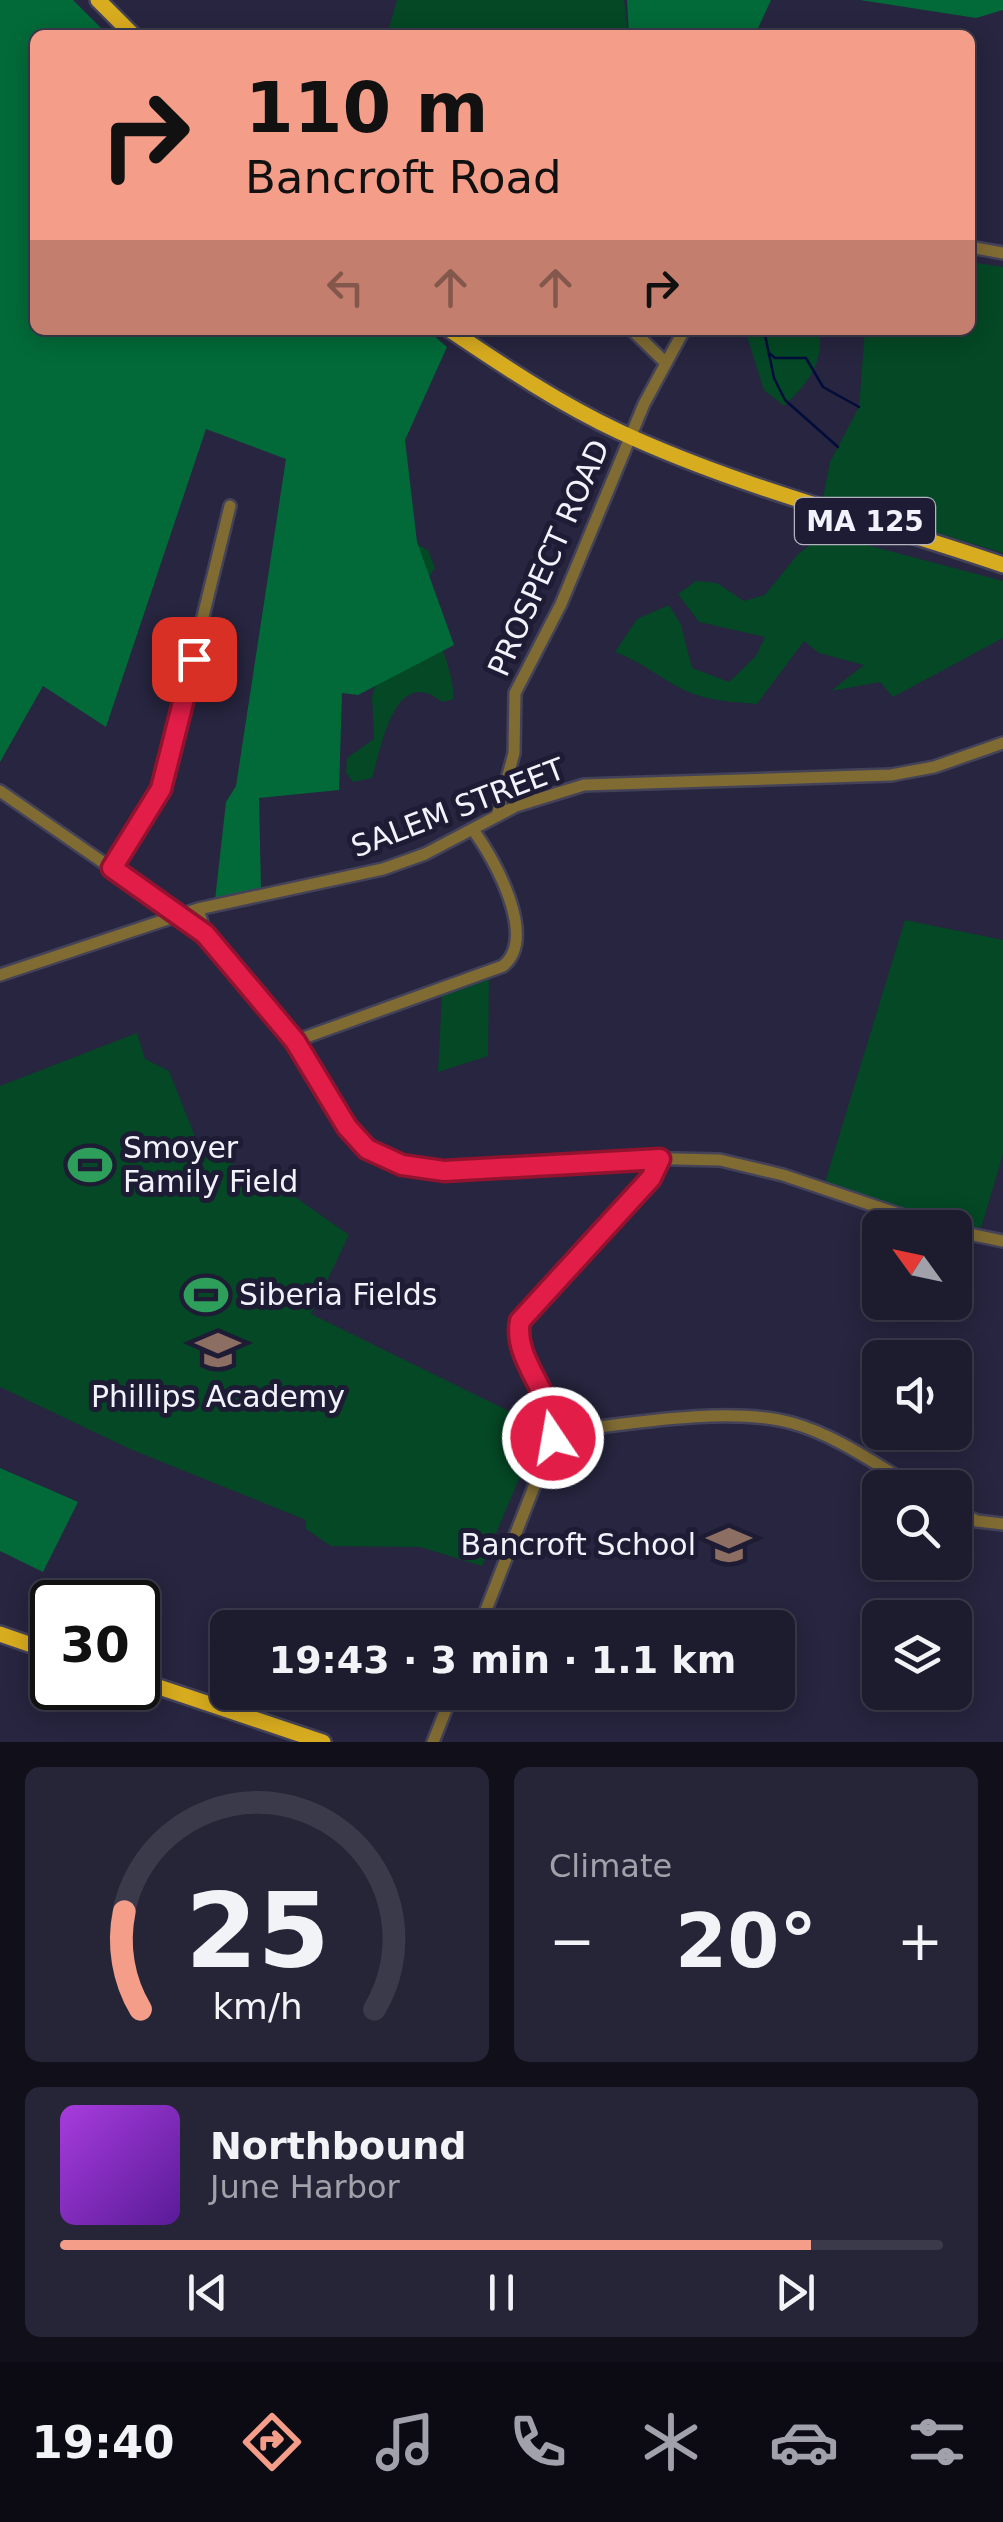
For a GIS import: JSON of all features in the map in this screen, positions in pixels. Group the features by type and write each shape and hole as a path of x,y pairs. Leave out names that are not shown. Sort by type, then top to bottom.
{"main road":[{"path":"98,0 129,30"},
{"name":"MA 125","path":"458,335 536,386 631,436 756,486 1003,564"},
{"path":"0,1634 30,1644"},
{"path":"160,1687 323,1742"}],"street":[{"path":"975,248 1003,253"},
{"path":"637,335 666,363"},
{"name":"PROSPECT ROAD","path":"498,816 514,753 515,693 561,604 631,436 681,335"},
{"path":"112,868 161,789 230,506"},
{"name":"SALEM STREET","path":"0,975 198,909 382,869 498,816 584,786 891,775 934,767 1003,743"},
{"path":"0,791 205,934 295,1041 359,1142 402,1165 460,1171 660,1159 720,1160 759,1168 886,1210"},
{"path":"295,1041 512,959 518,932 505,888 473,830"},
{"path":"198,909 205,934"},
{"path":"486,1610 553,1433 546,1398 519,1343 520,1321 651,1178 660,1159"},
{"path":"972,1235 1003,1241"},
{"path":"553,1433 704,1418 772,1418 813,1430 884,1470"},
{"path":"972,1518 1003,1524"},
{"path":"433,1742 446,1710"}],"green space":[{"path":"0,0 73,0 103,30 30,30 30,335 433,335 447,347 405,440 417,542 454,645 358,695 342,693 339,790 259,798 261,889 215,900 226,802 236,786 286,459 206,429 106,727 43,686 0,762"},
{"path":"397,0 624,0 627,30 388,30"},
{"path":"627,0 771,0 757,30 629,30"},
{"path":"860,0 1003,0 1003,10 976,18"},
{"path":"975,263 1003,267 1003,553 823,498 830,462 859,407 865,335 975,335"},
{"path":"317,335 396,534 428,550 435,568 420,590 445,657 454,699 442,702 426,693 412,693 401,702 385,731 372,778 353,782 346,773 347,758 374,739 372,697 381,665"},
{"path":"747,335 819,335 819,353 812,372 784,406 764,390"},
{"path":"825,534 1003,581 1003,638 893,697 880,682 831,691 864,665 819,653 804,641 757,704 694,694 615,652 637,619 669,605 681,625 692,668 729,682 756,656 765,637 699,622 678,594 696,581 717,583 744,601 765,595 798,554"},
{"path":"905,920 1003,940 1003,1154 981,1228 972,1226 972,1210 907,1210 825,1182"},
{"path":"489,978 488,1056 438,1072 442,994"},
{"name":"Siberia Fields","path":"137,1033 145,1059 169,1071 202,1154 261,1173 349,1235 311,1314 537,1425 537,1437 482,1566 420,1547 331,1546 306,1529 306,1520 130,1449 0,1387 0,1086"},
{"path":"0,1468 78,1502 43,1572 0,1551"}],"waterway":[{"path":"765,335 774,378 785,400 838,447"},
{"path":"769,353 775,358 806,358 823,387 859,407"}],"place":[{"name":"Smoyer Family Field","path":"90,1165"},
{"name":"Siberia Fields","path":"206,1295"},
{"name":"Phillips Academy","path":"218,1350"},
{"name":"Bancroft School","path":"729,1545"}],"route":[{"path":"194,659 161,789 141,828 112,868 205,934 295,1041 359,1142 402,1165 444,1171 586,1160 660,1159 651,1178 520,1321 519,1343 552,1414 553,1438"}]}
